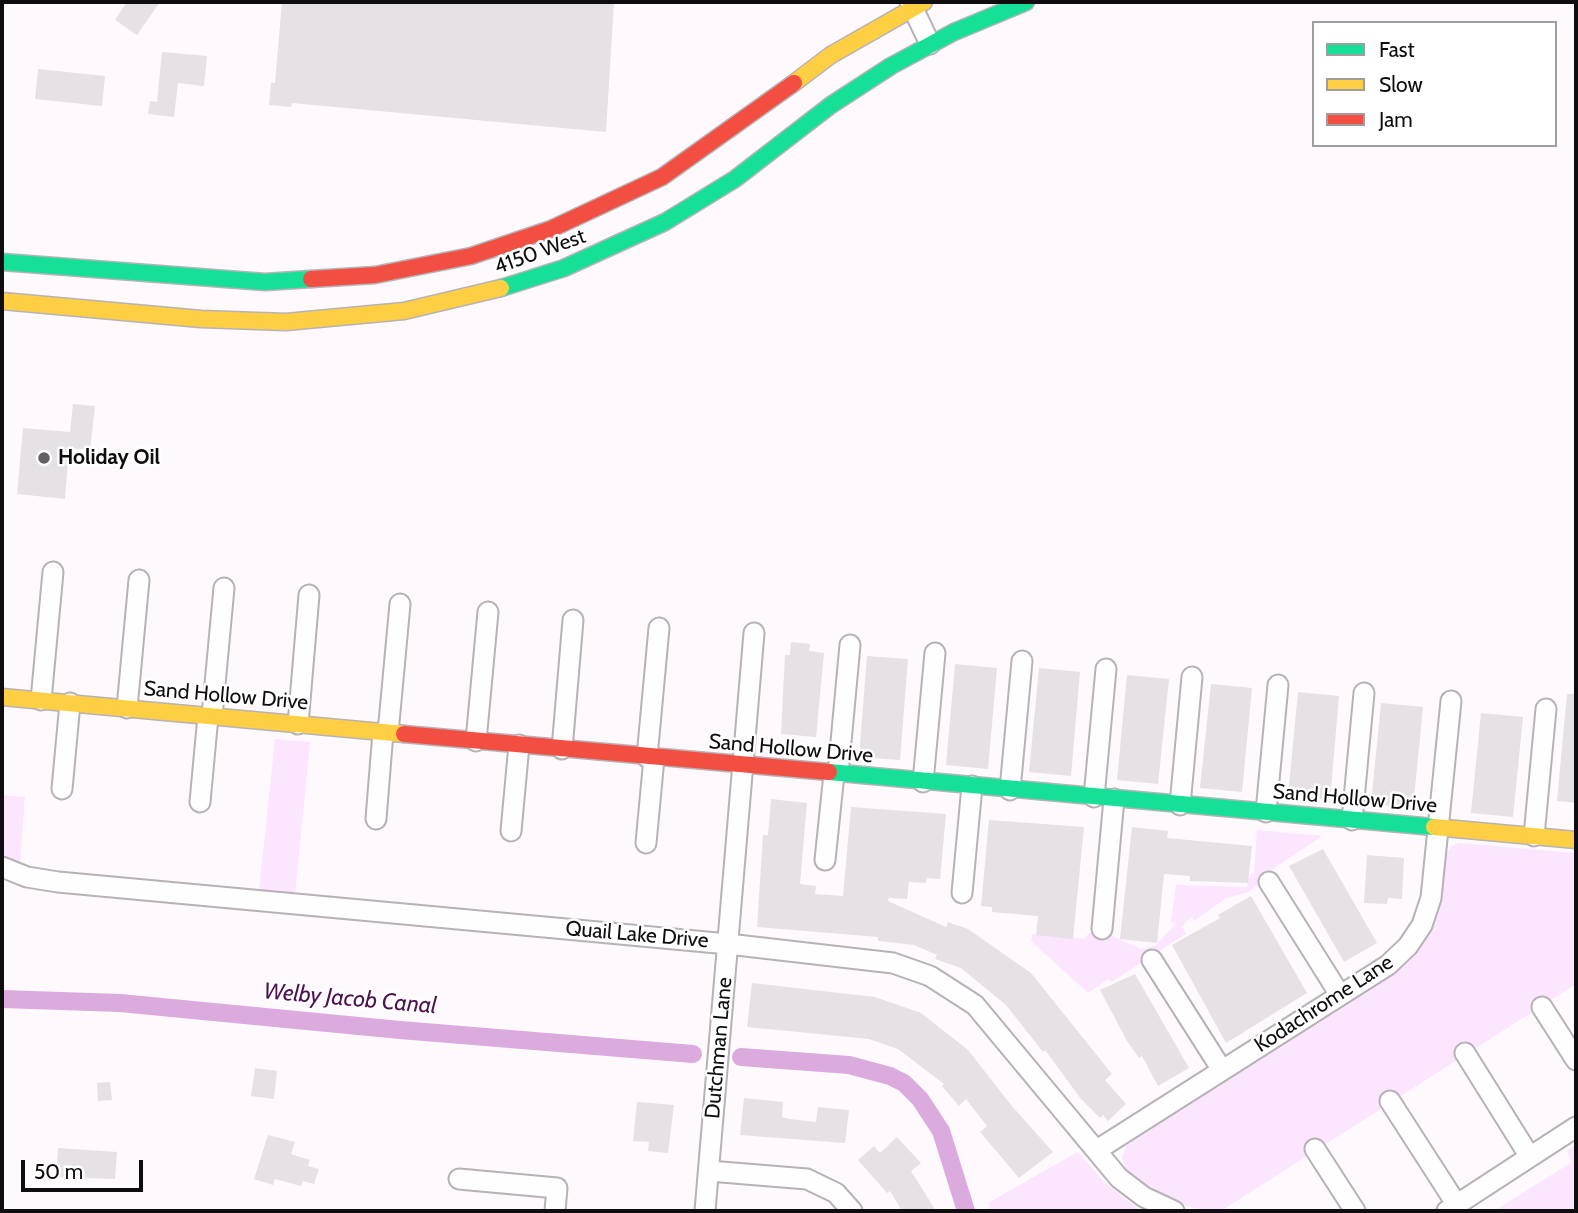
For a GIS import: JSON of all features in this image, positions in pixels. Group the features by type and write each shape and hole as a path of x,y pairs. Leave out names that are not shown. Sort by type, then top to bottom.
{"street":[{"name":"4150 West","path":"2,301 201,319 286,322 404,312 483,294 595,255 684,211 735,179 861,85 930,44 1026,2"},
{"name":"4150 West","path":"2,262 265,282 374,275 471,256 551,229 662,177 732,130 831,55 916,4"},
{"path":"916,4 930,44"},
{"path":"41,700 53,572"},
{"path":"127,708 139,580"},
{"path":"201,802 224,588"},
{"path":"298,724 309,596"},
{"path":"376,819 400,604"},
{"path":"476,741 488,612"},
{"path":"562,749 573,620"},
{"path":"646,843 659,628"},
{"name":"Dutchman Lane","path":"705,1211 754,633"},
{"path":"825,860 850,645"},
{"path":"923,782 935,653"},
{"path":"1010,790 1022,661"},
{"path":"1094,797 1106,669"},
{"path":"1180,805 1192,677"},
{"path":"1266,812 1278,685"},
{"path":"1352,820 1364,692"},
{"name":"Sand Hollow Drive","path":"2,697 1576,840"},
{"name":"Kodachrome Lane","path":"1097,1150 1388,965 1415,936 1431,898 1451,701"},
{"path":"62,789 70,703"},
{"path":"1534,836 1546,709"},
{"path":"511,831 519,745"},
{"path":"962,894 972,786"},
{"path":"1102,929 1114,799"},
{"name":"Quail Lake Drive","path":"2,867 27,877 58,883 728,944 873,959 912,969 946,985 986,1016 1131,1188 1174,1211"},
{"path":"1269,883 1340,995"},
{"path":"1152,960 1222,1070"},
{"path":"1542,1007 1576,1060"},
{"path":"1465,1053 1530,1157"},
{"path":"1390,1101 1452,1208 1576,1127"},
{"path":"1315,1149 1355,1211"},
{"path":"709,1171 807,1179 836,1193 852,1211"},
{"path":"459,1179 557,1188 555,1211"}],"shaded area":[{"path":"275,739 310,742 295,894 259,891"},
{"path":"2,795 25,797 20,863 2,855"},
{"path":"1257,830 1322,836 1277,866 1249,892 1226,898 1194,921 1192,916 1182,927 1186,934 1111,982 1108,979 1088,993 1031,941 1032,934 1084,939 1090,932 1108,934 1141,949 1155,946 1176,924 1171,921 1176,885 1247,887 1250,874 1254,874"},
{"path":"1459,843 1576,853 1576,984 1221,1211 1193,1208 1171,1201 1149,1191 1127,1172 1122,1157 1127,1145 1405,965 1431,932 1441,903 1445,857 1452,846"},
{"path":"1576,1144 1576,1211 1494,1211 1572,1162 1567,1151"},
{"path":"1078,1152 1105,1183 1141,1211 991,1211 988,1203"}],"building":[{"path":"127,2 160,2 137,35 115,20"},
{"path":"282,2 614,2 606,132 292,103 291,107 269,105 271,83 275,83"},
{"path":"162,52 207,56 204,86 178,83 174,117 148,114 150,101 157,102"},
{"path":"38,69 105,76 102,106 35,99"},
{"name":"Holiday Oil","path":"73,404 95,406 90,450 69,448 65,499 17,494 23,428 70,432"},
{"path":"791,642 810,644 809,651 824,653 816,737 781,734 785,655 790,655"},
{"path":"867,656 908,659 900,760 859,757"},
{"path":"955,664 997,668 988,769 946,765"},
{"path":"1039,668 1080,672 1071,776 1029,772"},
{"path":"1127,675 1169,679 1158,784 1117,780"},
{"path":"1211,684 1252,688 1242,792 1200,788"},
{"path":"1298,692 1339,696 1330,800 1288,797"},
{"path":"1567,694 1576,694 1576,803 1557,801"},
{"path":"1381,703 1423,707 1413,808 1371,804"},
{"path":"1481,713 1523,717 1513,817 1471,813"},
{"path":"771,799 807,803 800,884 816,886 815,894 843,896 851,807 946,814 940,879 927,878 926,883 909,882 907,899 889,898 888,901 946,927 948,922 968,929 1031,973 1112,1074 1105,1080 1126,1104 1108,1121 1103,1115 1100,1118 1081,1099 1045,1050 1043,1052 1006,1005 961,968 935,959 937,955 914,945 878,941 878,937 757,927 763,835 768,835"},
{"path":"989,820 1084,827 1073,939 1036,935 1038,916 992,912 992,907 981,906"},
{"path":"1132,827 1168,831 1167,838 1252,846 1248,883 1190,881 1190,876 1164,874 1157,943 1120,939"},
{"path":"1323,849 1377,943 1344,962 1289,866"},
{"path":"1367,855 1404,858 1402,899 1388,898 1387,904 1364,903"},
{"path":"1251,896 1307,993 1226,1043 1172,945 1220,918 1218,915"},
{"path":"1135,974 1189,1068 1158,1086 1142,1056 1139,1058 1127,1041 1100,990"},
{"path":"752,983 875,997 921,1013 968,1050 1011,1105 1053,1152 1019,1178 980,1132 987,1126 966,1099 959,1106 942,1086 944,1084 898,1049 869,1039 747,1027"},
{"path":"255,1068 277,1071 274,1099 251,1096"},
{"path":"110,1082 112,1100 98,1101 97,1083"},
{"path":"744,1098 783,1102 782,1117 816,1122 818,1107 849,1110 845,1143 740,1135"},
{"path":"637,1102 674,1105 668,1153 648,1151 649,1142 633,1141"},
{"path":"268,1135 295,1142 291,1154 310,1160 308,1166 319,1169 314,1184 303,1181 301,1186 275,1179 273,1185 254,1179"},
{"path":"897,1137 921,1163 911,1171 936,1211 902,1211 890,1191 887,1193 858,1160 874,1146 880,1153"},
{"path":"58,1148 117,1152 115,1179 56,1177"}],"waterway":[{"name":"Welby Jacob Canal","path":"2,999 120,1003 693,1054"},
{"name":"Welby Jacob Canal","path":"741,1057 849,1065 890,1076 904,1083 920,1099 941,1131 966,1211"}],"traffic: fast":[{"path":"501,288 564,268 665,222 735,179 831,105 891,66 954,32 1026,2"},
{"path":"2,262 265,282 311,279"},
{"path":"829,772 1434,827"}],"traffic: slow":[{"path":"794,83 831,55 924,2"},
{"path":"2,301 201,319 286,322 404,311 501,288"},
{"path":"2,697 404,734"},
{"path":"1434,827 1576,840"}],"traffic: jam":[{"path":"311,279 375,275 471,256 551,229 662,177 794,83"},
{"path":"404,734 829,772"}],"place":[{"name":"Holiday Oil","path":"44,458"}]}
